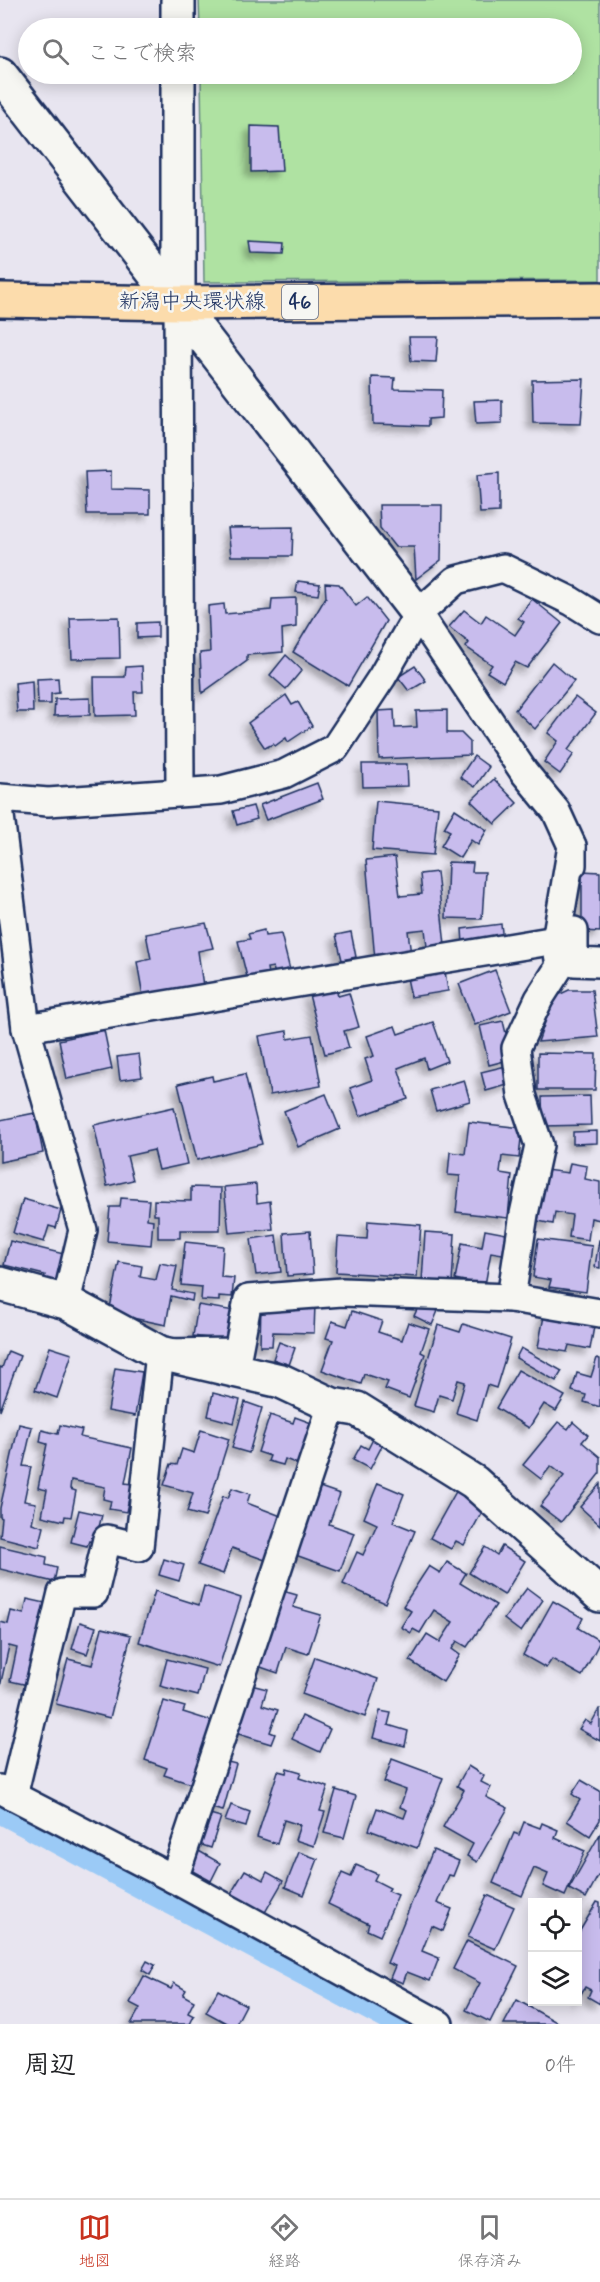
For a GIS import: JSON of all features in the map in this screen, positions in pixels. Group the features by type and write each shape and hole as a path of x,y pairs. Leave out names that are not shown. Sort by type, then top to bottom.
{"main road":[{"name":"新潟中央環状線","path":"0,300 178,303 600,299"}],"street":[{"path":"178,0 178,18"},
{"path":"0,74 418,614 524,772 556,811 572,846 574,962 600,963"},
{"path":"178,84 180,792"},
{"path":"0,798 48,802 221,790 284,774 335,748 382,676 418,614 456,580 503,568 571,601 600,619"},
{"path":"0,816 26,1028 83,1230 66,1302"},
{"path":"511,1298 524,1214 539,1145 522,1095 516,1048 539,999 560,966 556,940 572,846"},
{"path":"26,1028 556,940"},
{"path":"0,1284 66,1302 160,1353 281,1381 332,1405 357,1409 474,1482 600,1595"},
{"path":"160,1353 238,1352 248,1299 342,1292 511,1298 600,1313"},
{"path":"160,1353 139,1547 108,1539 94,1593 62,1593 7,1793 174,1879 440,2024"},
{"path":"174,1879 332,1405"}],"green space":[{"path":"199,0 600,0 600,280 204,282 201,84 582,84 582,18 200,18"}],"building":[{"path":"251,126 279,127 282,171 251,172"},
{"path":"249,241 285,243 284,254 251,253"},
{"path":"409,337 438,337 436,362 411,361"},
{"path":"372,377 395,378 394,389 442,390 441,418 428,419 428,426 373,424"},
{"path":"584,379 581,424 533,423 532,380"},
{"path":"502,400 502,423 476,424 474,401"},
{"path":"111,471 111,489 150,490 150,514 87,514 85,472"},
{"path":"499,473 499,512 480,513 477,475"},
{"path":"379,505 442,505 441,560 416,579 414,547 395,547 380,528"},
{"path":"293,527 292,556 231,556 228,528"},
{"path":"298,581 320,584 318,595 296,592"},
{"path":"325,583 339,584 356,606 367,597 386,621 348,686 293,652 326,597"},
{"path":"296,598 296,627 282,629 283,652 247,655 247,661 202,693 200,653 210,652 208,606 224,604 225,614 271,610 272,599"},
{"path":"532,599 562,623 527,668 515,662 503,682 487,672 492,665 466,647 469,643 449,627 464,610 481,623 486,615 515,635 524,622 518,618"},
{"path":"119,617 120,658 72,659 70,618"},
{"path":"158,622 158,637 137,638 137,623"},
{"path":"286,655 302,670 286,689 270,675"},
{"path":"552,662 574,681 535,729 515,710"},
{"path":"142,666 143,692 134,692 135,715 95,716 94,677 125,677 126,667"},
{"path":"415,666 426,681 409,691 398,677"},
{"path":"58,678 59,693 51,694 51,704 38,704 37,679"},
{"path":"32,681 33,712 17,712 15,683"},
{"path":"286,695 292,705 298,702 312,726 288,742 286,738 275,746 273,744 265,748 248,723"},
{"path":"575,697 596,713 568,750 574,754 560,774 544,762 558,741 548,733"},
{"path":"90,698 90,715 54,716 55,699"},
{"path":"394,710 395,728 417,727 416,711 447,710 447,733 461,733 470,742 470,755 379,759 378,711"},
{"path":"474,756 489,767 475,787 460,777"},
{"path":"362,764 407,764 408,786 363,787"},
{"path":"494,779 517,803 495,824 471,801"},
{"path":"317,783 323,799 266,820 260,805"},
{"path":"376,801 438,807 433,855 372,850"},
{"path":"253,806 257,819 237,825 233,811"},
{"path":"455,809 487,830 478,845 471,840 460,858 441,846 450,831 444,828"},
{"path":"395,857 400,896 422,894 420,874 437,872 445,945 427,947 425,929 408,931 411,955 375,960 366,860"},
{"path":"448,862 473,863 472,872 485,872 482,919 446,918"},
{"path":"582,871 600,872 600,932 582,931"},
{"path":"206,923 213,948 198,951 203,986 143,996 137,962 151,959 146,934"},
{"path":"501,924 503,940 463,944 462,929"},
{"path":"264,930 265,936 281,934 291,974 276,978 273,967 267,968 269,980 249,985 238,941 250,939 248,934"},
{"path":"351,932 356,957 342,960 336,935"},
{"path":"495,970 511,1011 475,1025 459,984"},
{"path":"445,971 448,991 411,997 407,978"},
{"path":"336,988 338,996 349,993 359,1027 344,1031 349,1048 325,1054 309,995"},
{"path":"569,990 592,990 598,1037 538,1042 554,997"},
{"path":"503,1021 512,1059 489,1065 480,1026"},
{"path":"433,1022 447,1061 427,1069 424,1058 398,1068 408,1099 360,1116 350,1088 372,1080 365,1059 374,1056 367,1036 395,1026 398,1034"},
{"path":"104,1030 112,1069 67,1079 59,1040"},
{"path":"287,1031 288,1039 312,1035 321,1086 270,1095 259,1036"},
{"path":"538,1053 596,1054 595,1090 538,1090"},
{"path":"139,1054 142,1077 120,1080 117,1057"},
{"path":"506,1066 511,1084 486,1091 481,1072"},
{"path":"245,1074 262,1144 197,1160 178,1084 212,1076 213,1081"},
{"path":"464,1080 470,1101 436,1111 430,1090"},
{"path":"326,1094 340,1129 298,1147 284,1111"},
{"path":"590,1096 591,1125 543,1126 542,1097"},
{"path":"174,1107 187,1164 159,1170 154,1150 127,1156 133,1180 107,1186 94,1125"},
{"path":"35,1113 43,1153 0,1162 0,1120"},
{"path":"469,1122 522,1128 519,1158 502,1156 500,1173 512,1175 508,1218 456,1212 460,1176 448,1175 450,1152 465,1154"},
{"path":"597,1131 597,1143 573,1144 573,1132"},
{"path":"570,1163 587,1166 585,1179 600,1182 600,1220 591,1218 588,1240 569,1237 572,1215 555,1212 553,1224 538,1221 546,1170 568,1173"},
{"path":"256,1184 257,1203 270,1201 273,1229 229,1233 224,1187"},
{"path":"191,1187 221,1188 220,1230 180,1230 180,1238 158,1238 158,1215 154,1215 154,1200 191,1201"},
{"path":"121,1198 149,1200 147,1219 153,1220 151,1245 107,1241 110,1207 120,1207"},
{"path":"23,1199 61,1210 56,1228 49,1226 44,1242 13,1233"},
{"path":"368,1221 421,1225 417,1277 336,1272 338,1237 367,1239"},
{"path":"485,1230 512,1235 508,1255 491,1252 485,1285 455,1279 462,1243 482,1247"},
{"path":"310,1231 313,1274 287,1276 284,1233"},
{"path":"425,1232 455,1234 452,1283 422,1282"},
{"path":"276,1235 281,1272 256,1275 251,1239"},
{"path":"538,1239 592,1246 586,1292 549,1287 551,1280 533,1277"},
{"path":"600,1240 600,1268 595,1267"},
{"path":"10,1241 68,1255 59,1290 43,1286 45,1275 4,1265"},
{"path":"185,1242 223,1246 221,1277 234,1278 232,1297 219,1296 219,1301 201,1300 202,1287 181,1285"},
{"path":"119,1262 142,1266 140,1277 156,1280 160,1263 177,1266 172,1290 193,1294 192,1301 171,1296 166,1325 109,1313"},
{"path":"261,1302 315,1304 314,1333 273,1332 272,1346 260,1346"},
{"path":"420,1303 438,1311 432,1325 414,1316"},
{"path":"198,1305 235,1311 230,1341 193,1336"},
{"path":"352,1311 382,1321 378,1332 402,1340 408,1322 429,1329 421,1352 425,1354 409,1398 385,1389 388,1382 364,1374 361,1384 322,1370 333,1340 326,1338 332,1321 347,1326"},
{"path":"545,1311 595,1321 590,1349 569,1345 567,1352 538,1347"},
{"path":"463,1324 511,1339 496,1388 487,1385 477,1420 456,1413 465,1382 458,1380 452,1399 439,1395 434,1412 414,1406 438,1325 460,1332"},
{"path":"279,1342 295,1348 289,1365 273,1359"},
{"path":"50,1347 72,1354 57,1398 35,1390"},
{"path":"521,1348 562,1371 556,1381 516,1358"},
{"path":"8,1351 20,1356 0,1411 0,1367 2,1368"},
{"path":"597,1358 600,1359 600,1407 584,1402 586,1395 572,1391 577,1373 591,1377"},
{"path":"115,1368 142,1372 135,1416 108,1411"},
{"path":"518,1370 565,1396 556,1411 544,1404 529,1428 496,1408"},
{"path":"213,1393 240,1400 234,1423 208,1416"},
{"path":"245,1402 262,1408 249,1453 232,1448"},
{"path":"270,1415 293,1423 295,1417 314,1424 300,1465 285,1459 283,1465 268,1461 270,1456 258,1452"},
{"path":"558,1422 568,1429 573,1422 588,1435 582,1442 600,1457 600,1473 561,1522 540,1506 564,1476 551,1466 541,1479 523,1465"},
{"path":"19,1424 32,1427 23,1466 31,1467 24,1501 36,1503 32,1523 44,1527 39,1547 0,1537 2,1518 0,1508"},
{"path":"60,1425 82,1430 80,1437 132,1448 125,1483 132,1484 126,1512 109,1509 111,1501 103,1499 105,1487 71,1480 70,1489 76,1491 71,1517 65,1516 64,1521 42,1516 47,1490 38,1488 47,1444 40,1442 42,1430 58,1434"},
{"path":"201,1430 229,1439 205,1517 187,1512 193,1493 164,1485 171,1464 177,1465 182,1449 194,1453"},
{"path":"373,1439 383,1444 370,1469 353,1460 361,1445 368,1449"},
{"path":"378,1483 404,1494 393,1522 415,1531 385,1603 343,1584 357,1552 363,1555 377,1524 364,1518"},
{"path":"600,1484 600,1525 580,1507"},
{"path":"314,1485 340,1494 329,1524 354,1533 340,1571 290,1553"},
{"path":"232,1488 250,1494 247,1503 281,1516 265,1560 232,1548 223,1574 198,1565 223,1496 228,1498"},
{"path":"458,1488 478,1499 475,1505 483,1510 464,1545 456,1541 451,1549 430,1538"},
{"path":"79,1510 102,1515 95,1543 89,1541 87,1546 71,1542"},
{"path":"0,1546 47,1557 46,1565 57,1568 54,1582 0,1569"},
{"path":"502,1546 525,1561 504,1595 469,1573 485,1547 497,1555"},
{"path":"164,1559 184,1565 179,1581 159,1575"},
{"path":"447,1562 466,1573 460,1583 496,1605 467,1647 457,1641 452,1649 460,1655 443,1682 410,1661 427,1634 440,1642 453,1622 434,1610 420,1633 413,1629 411,1633 401,1627 411,1611 403,1606 429,1566 440,1573"},
{"path":"204,1586 241,1598 219,1667 139,1642 155,1591 199,1605"},
{"path":"527,1588 543,1600 521,1632 504,1619"},
{"path":"283,1591 297,1595 293,1607 321,1615 308,1654 286,1647 278,1673 252,1664"},
{"path":"27,1599 50,1604 28,1685 10,1681 17,1648 9,1646 0,1687 0,1622 8,1624 11,1611 24,1614"},
{"path":"553,1601 583,1618 578,1628 600,1641 582,1676 552,1659 546,1668 523,1655"},
{"path":"80,1622 96,1627 87,1654 72,1649"},
{"path":"102,1628 131,1635 110,1718 56,1704 68,1659 92,1665"},
{"path":"315,1657 378,1679 365,1717 302,1694"},
{"path":"167,1659 205,1669 198,1696 160,1686"},
{"path":"247,1684 267,1689 262,1705 278,1710 270,1732 275,1734 271,1744 232,1732"},
{"path":"164,1701 185,1707 183,1712 215,1722 204,1756 200,1755 191,1784 164,1775 167,1768 145,1760"},
{"path":"599,1709 600,1741 579,1729 585,1720 591,1724"},
{"path":"380,1711 391,1713 388,1725 408,1731 405,1746 373,1738"},
{"path":"302,1716 330,1729 320,1752 292,1739"},
{"path":"392,1759 443,1778 417,1848 369,1830 377,1808 404,1818 407,1810 400,1807 406,1790 384,1782"},
{"path":"220,1760 236,1764 223,1811 207,1807"},
{"path":"468,1766 484,1776 481,1782 491,1787 486,1797 508,1808 477,1862 467,1856 473,1844 443,1827 464,1790 457,1786"},
{"path":"287,1768 301,1772 299,1778 328,1787 320,1811 325,1812 314,1846 295,1840 300,1825 284,1820 277,1844 257,1837 278,1771 286,1773"},
{"path":"581,1780 600,1791 600,1820 590,1836 567,1821 580,1800 572,1794"},
{"path":"336,1790 356,1796 344,1838 324,1833"},
{"path":"231,1805 250,1812 246,1827 225,1821"},
{"path":"206,1813 221,1817 211,1848 196,1843"},
{"path":"524,1822 540,1828 542,1823 558,1830 555,1838 585,1851 565,1896 543,1886 548,1874 534,1868 522,1896 493,1883 514,1833 519,1835"},
{"path":"600,1834 600,1877 598,1876 586,1898 569,1889"},
{"path":"197,1850 220,1863 211,1881 187,1868"},
{"path":"433,1850 459,1861 453,1876 449,1875 437,1903 452,1909 443,1931 432,1926 422,1951 439,1958 430,1981 407,1972 403,1983 390,1978 395,1966 387,1963"},
{"path":"299,1852 318,1859 304,1895 285,1887"},
{"path":"356,1865 377,1874 374,1880 390,1888 388,1891 398,1895 380,1936 367,1930 369,1924 328,1904 342,1873 351,1877"},
{"path":"245,1870 263,1880 267,1872 283,1881 264,1914 230,1895"},
{"path":"487,1895 514,1907 495,1949 468,1937"},
{"path":"597,1902 600,1903 600,2004 588,1997 591,1990 585,1987 582,1992 582,1927"},
{"path":"467,1941 518,1966 490,2022 466,2010 480,1983 453,1969"},
{"path":"147,1961 155,1965 150,1975 142,1970"},
{"path":"144,1976 171,1989 174,1983 186,1990 183,1995 194,2001 188,2013 194,2016 190,2024 131,2024 140,2008 130,2003"},
{"path":"218,1990 246,2005 236,2024 228,2024 206,2012"},
{"path":"517,2000 560,2024 504,2024"}],"waterway":[{"path":"0,1808 405,2024"}]}
